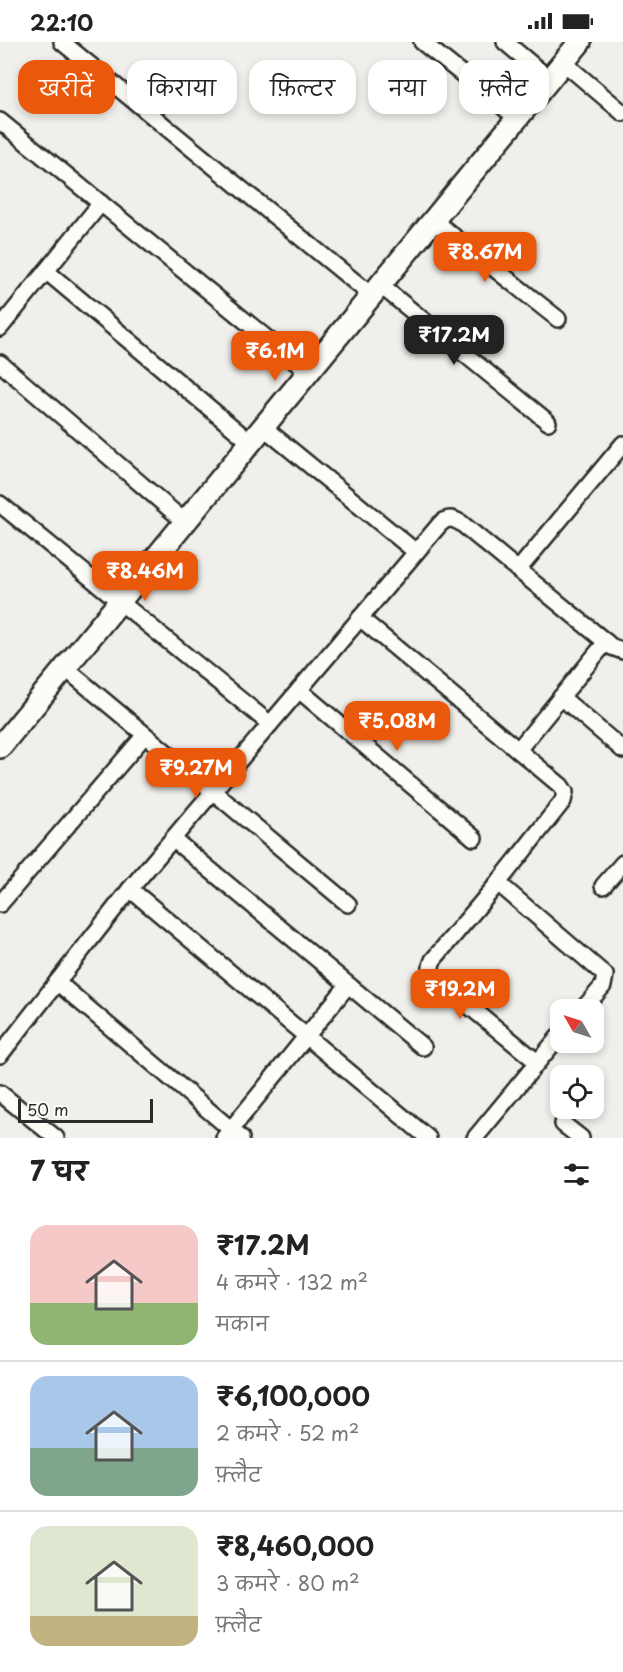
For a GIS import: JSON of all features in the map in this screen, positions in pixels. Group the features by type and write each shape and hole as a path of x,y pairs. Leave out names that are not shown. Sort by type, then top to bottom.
{"street":[{"path":"63,42 376,290 548,422"},
{"path":"422,42 517,118"},
{"path":"505,42 526,60"},
{"path":"549,79 580,42"},
{"path":"563,62 623,113"},
{"path":"0,747 520,114"},
{"path":"0,121 308,372"},
{"path":"0,328 100,203"},
{"path":"433,220 558,319"},
{"path":"46,271 257,434 416,552"},
{"path":"0,363 185,522"},
{"path":"518,570 623,444"},
{"path":"0,504 270,724"},
{"path":"0,1055 130,889 446,519 452,518 617,651 623,651"},
{"path":"360,618 561,786 565,796 498,883 433,960 430,972 537,1062"},
{"path":"518,750 606,642"},
{"path":"65,668 348,904"},
{"path":"299,690 474,838"},
{"path":"561,697 623,750"},
{"path":"0,904 146,735"},
{"path":"172,839 423,1047"},
{"path":"603,886 623,862"},
{"path":"498,883 605,975 603,986 592,999"},
{"path":"130,889 428,1138"},
{"path":"57,982 232,1135 348,985"},
{"path":"475,1138 550,1047"},
{"path":"0,1093 56,1138"},
{"path":"563,1124 581,1138"}]}
